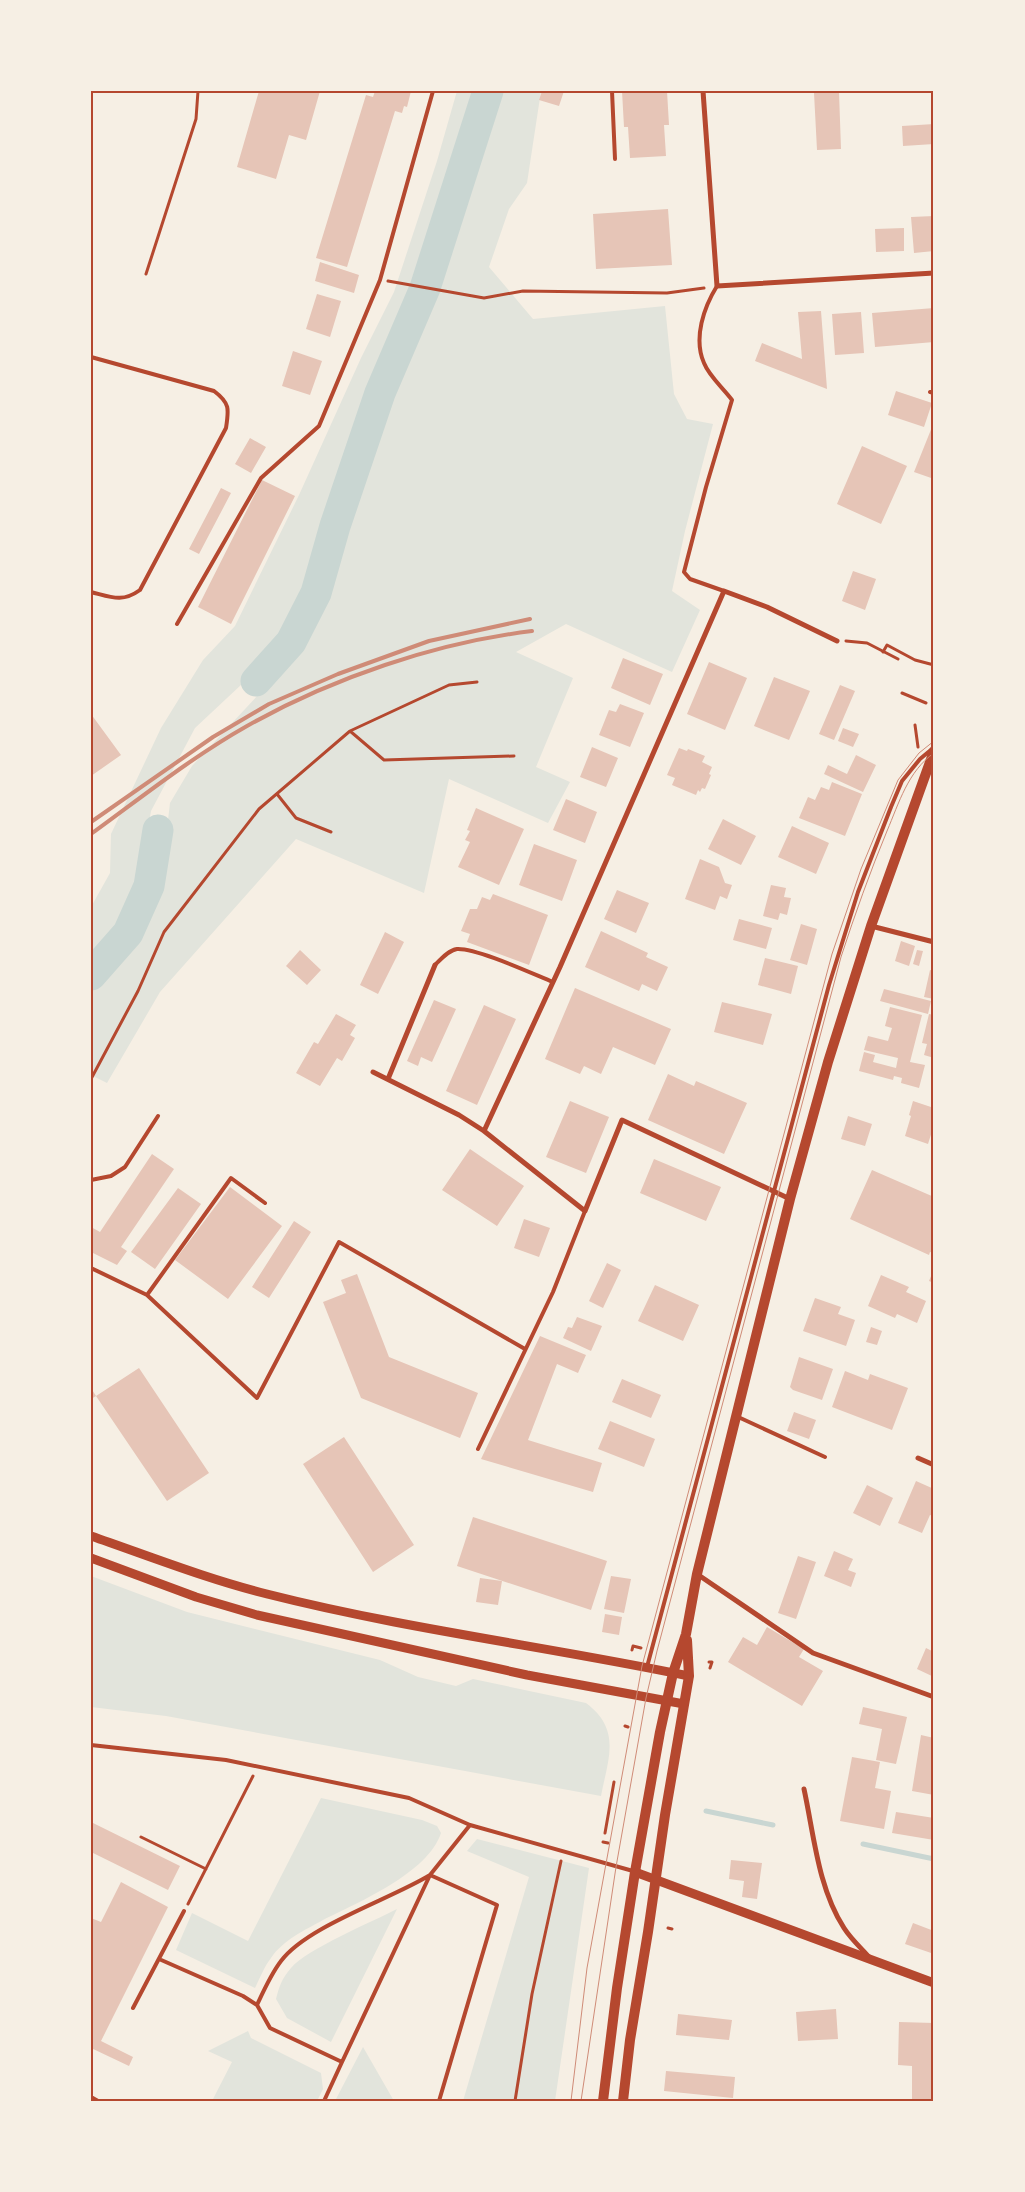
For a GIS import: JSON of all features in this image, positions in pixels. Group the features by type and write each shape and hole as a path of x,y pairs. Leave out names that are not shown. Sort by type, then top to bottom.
{"main road":[{"path":"603,2101 617,1988 635,1872 667,1701 673,1673 686,1634 697,1574 790,1199 828,1062 871,926 934,750"},
{"path":"923,785 934,776"},
{"path":"623,2101 631,2032 689,1676 686,1634"}],"street":[{"path":"704,91 717,286 934,273"},
{"path":"484,1131 553,982 724,591 767,607 838,641"},
{"path":"871,926 934,942"},
{"path":"388,1079 435,965"},
{"path":"373,1072 459,1115 484,1131 585,1211 622,1120 790,1199"},
{"path":"918,1458 934,1465"},
{"path":"91,1536 266,1594 331,1609 689,1676"},
{"path":"91,1558 196,1597 257,1615 527,1675 684,1704"},
{"path":"697,1574 813,1653 934,1697"},
{"path":"804,1789 825,1884 833,1909 845,1930 870,1958"},
{"path":"635,1872 934,1983"}],"lane":[{"path":"176,624 261,478 318,426 380,280 433,91"},
{"path":"612,91 615,159"},
{"path":"717,286 708,300 701,324 699,346 704,364 732,400 706,487 684,572 690,579 724,591"},
{"path":"91,357 214,391 225,400 228,412 226,428 140,590 130,597 117,599 91,592"},
{"path":"648,1667 829,985 858,892 902,781 920,759 934,750"},
{"path":"435,965 445,955 456,949 468,950 553,982"},
{"path":"91,1180 111,1176 125,1166 158,1116"},
{"path":"147,1295 231,1178 265,1203"},
{"path":"478,1449 553,1292 585,1211"},
{"path":"91,1268 147,1295 257,1398 339,1242 526,1349"},
{"path":"736,1416 825,1457"},
{"path":"91,1745 226,1760 409,1798 470,1826 635,1872"},
{"path":"324,2101 430,1875 470,1826"},
{"path":"257,2005 281,1960 299,1945 318,1931 409,1888 430,1875"},
{"path":"430,1875 497,1905 439,2101"},
{"path":"133,2008 184,1911"},
{"path":"159,1959 242,1996 257,2005 270,2028 342,2062"},
{"path":"91,2097 98,2101"}],"path":[{"path":"146,274 196,119 198,91"},
{"path":"380,280 484,298 523,291 667,293 717,286"},
{"path":"838,641 867,643 898,660"},
{"path":"883,652 887,645 914,660 934,665"},
{"path":"91,1079 138,991 164,932 259,809 350,731 449,685 477,682"},
{"path":"902,693 926,703"},
{"path":"350,731 384,760 514,756"},
{"path":"276,794 296,818 331,832"},
{"path":"632,1650 633,1646 641,1648"},
{"path":"709,1662 712,1662 710,1668"},
{"path":"184,1911 250,1781"},
{"path":"605,1833 614,1782"},
{"path":"141,1837 206,1869"},
{"path":"603,1842 608,1843"},
{"path":"515,2101 532,1994 563,1852"}],"shaded area":[{"path":"457,91 478,91 407,300 371,390 343,470 305,597 285,638 242,684 195,728 151,811 137,889 120,925 91,960 91,907 110,873 111,834 161,728 203,660 235,626 394,292 437,161"},
{"path":"501,91 541,91 527,183 509,209 489,267 533,319 665,306 674,394 687,419 713,424 685,531 672,591 700,610 672,672 566,624 516,652 573,678 536,767 570,782 548,823 449,779 424,893 296,839 160,992 107,1083 91,1075 91,990 103,978 144,920 161,879 170,803 192,766 271,681 304,641 327,588 373,437 434,288"},
{"path":"91,1576 187,1612 380,1660 418,1677 456,1686 473,1679 586,1703 605,1724 610,1746 601,1796 166,1716 91,1707"},
{"path":"321,1798 422,1820 437,1826 441,1833 434,1847 422,1861 391,1885 323,1920 282,1946 269,1961 255,1988 176,1950 192,1913 248,1941"},
{"path":"477,1839 589,1868 555,2101 463,2101 529,1877 467,1851"},
{"path":"397,1909 331,2042 287,2018 276,1999 281,1983 291,1968 325,1944"},
{"path":"248,2031 251,2038 321,2073 323,2089 317,2101 212,2101 232,2062 208,2051"},
{"path":"363,2047 394,2101 335,2101"}],"building":[{"path":"259,91 320,91 306,140 289,135 276,179 237,167"},
{"path":"375,91 411,91 407,107 404,106 402,113 395,111 347,267 316,258 366,95 373,97"},
{"path":"542,91 564,91 559,106 539,100"},
{"path":"622,91 667,91 669,125 664,125 666,156 630,158 628,127 624,127"},
{"path":"839,92 841,149 817,150 814,93"},
{"path":"934,124 934,144 903,146 902,126"},
{"path":"668,209 672,265 596,269 593,214"},
{"path":"934,216 934,251 914,253 911,217"},
{"path":"904,228 904,251 876,252 875,229"},
{"path":"320,262 359,275 354,293 315,281"},
{"path":"317,294 341,301 330,337 306,329"},
{"path":"934,308 934,342 875,347 872,313"},
{"path":"821,311 827,389 755,361 762,343 802,359 798,312"},
{"path":"861,312 864,353 835,355 832,314"},
{"path":"293,351 322,361 310,395 282,386"},
{"path":"896,391 932,403 924,427 888,415"},
{"path":"932,427 934,427 934,479 914,472"},
{"path":"250,438 266,447 251,473 235,464"},
{"path":"862,446 907,466 881,524 837,504"},
{"path":"262,480 295,496 231,624 198,607"},
{"path":"221,488 231,493 199,554 189,549"},
{"path":"853,571 876,579 865,610 842,601"},
{"path":"623,658 663,674 650,705 611,688"},
{"path":"709,662 747,678 725,730 687,714"},
{"path":"774,677 810,691 789,740 754,726"},
{"path":"840,685 855,691 834,740 819,734"},
{"path":"620,704 644,713 630,747 599,735 609,710 616,712"},
{"path":"91,714 121,755 91,776"},
{"path":"843,728 859,734 853,747 838,741"},
{"path":"592,747 618,758 606,787 580,777"},
{"path":"679,748 687,751 688,749 705,756 702,762 712,767 705,789 702,788 700,792 698,790 696,795 672,785 675,778 667,775"},
{"path":"856,755 876,765 863,792 824,774 828,765 847,774"},
{"path":"832,782 862,794 845,836 799,818 808,797 815,800 821,787 829,790"},
{"path":"566,799 597,812 585,843 553,830"},
{"path":"476,808 524,829 499,885 458,867 470,842 465,840 470,831 467,830"},
{"path":"723,819 756,836 741,865 708,849"},
{"path":"792,826 829,843 816,874 778,857"},
{"path":"534,844 577,860 562,901 519,885"},
{"path":"700,859 719,867 725,883 732,885 727,899 720,896 715,910 685,899"},
{"path":"771,885 786,888 784,897 791,898 787,915 780,913 778,920 763,916"},
{"path":"617,890 649,903 636,933 604,919"},
{"path":"493,894 548,915 529,965 467,942 470,934 461,931 470,909 477,909 482,897 490,900"},
{"path":"739,919 772,928 766,949 733,940"},
{"path":"801,924 817,929 807,965 790,960"},
{"path":"601,931 648,953 646,957 668,967 657,991 642,984 639,991 585,967"},
{"path":"385,932 404,942 378,994 360,985"},
{"path":"901,941 915,946 909,966 895,961"},
{"path":"300,950 321,970 307,985 286,966"},
{"path":"917,950 923,951 919,966 913,964"},
{"path":"765,958 798,966 791,994 758,985"},
{"path":"930,970 934,971 934,999 924,997"},
{"path":"575,988 671,1029 655,1065 613,1047 601,1074 584,1066 580,1074 545,1059"},
{"path":"884,989 931,1001 928,1014 880,1001"},
{"path":"434,1000 456,1009 432,1062 421,1057 418,1066 407,1061"},
{"path":"722,1002 772,1014 763,1045 714,1032"},
{"path":"484,1005 516,1019 477,1105 446,1091"},
{"path":"890,1007 922,1015 910,1062 925,1065 919,1088 901,1083 902,1078 894,1076 893,1080 859,1071 864,1052 875,1055 873,1062 896,1068 898,1058 864,1050 868,1036 888,1041 892,1028 885,1026"},
{"path":"336,1014 356,1025 350,1035 355,1038 342,1061 337,1058 320,1086 296,1073 314,1042 318,1044"},
{"path":"929,1014 934,1015 934,1058 924,1055 927,1044 922,1043"},
{"path":"668,1074 694,1086 696,1081 747,1103 724,1154 648,1120"},
{"path":"570,1101 609,1117 586,1173 546,1157"},
{"path":"913,1101 934,1108 934,1125 928,1144 905,1136"},
{"path":"848,1116 872,1124 865,1146 841,1139"},
{"path":"470,1149 524,1186 497,1226 442,1190"},
{"path":"152,1154 174,1169 121,1247 127,1251 117,1265 91,1252 91,1227 100,1232"},
{"path":"654,1159 721,1187 706,1221 640,1193"},
{"path":"872,1170 934,1197 934,1253 930,1252 929,1255 850,1219"},
{"path":"230,1187 282,1226 228,1299 175,1260"},
{"path":"178,1188 201,1204 155,1269 131,1252"},
{"path":"524,1219 550,1228 539,1257 514,1248"},
{"path":"294,1221 311,1232 269,1298 252,1287"},
{"path":"607,1263 621,1270 603,1308 589,1301"},
{"path":"934,1269 934,1283 929,1281"},
{"path":"357,1274 389,1357 478,1393 460,1438 361,1398 323,1302 346,1293 341,1280"},
{"path":"881,1275 909,1287 906,1292 926,1301 917,1323 897,1314 895,1318 868,1306"},
{"path":"655,1285 699,1305 683,1341 638,1321"},
{"path":"815,1298 841,1307 838,1314 855,1320 846,1346 803,1331"},
{"path":"577,1317 602,1326 591,1351 563,1338 568,1327 572,1328"},
{"path":"871,1327 882,1331 877,1345 866,1342"},
{"path":"540,1336 586,1355 578,1373 557,1364 528,1440 602,1463 593,1492 481,1459"},
{"path":"799,1357 833,1369 822,1400 793,1390 790,1387"},
{"path":"139,1368 209,1473 167,1501 96,1396"},
{"path":"845,1371 868,1380 870,1374 908,1388 892,1430 832,1407"},
{"path":"622,1379 661,1395 651,1418 612,1402"},
{"path":"91,1388 96,1396 91,1399"},
{"path":"794,1412 816,1420 809,1439 787,1431"},
{"path":"610,1421 655,1439 644,1467 598,1449"},
{"path":"344,1437 414,1545 373,1572 303,1464"},
{"path":"916,1481 934,1489 934,1516 930,1515 922,1533 898,1523"},
{"path":"867,1485 893,1498 880,1526 853,1513"},
{"path":"473,1517 607,1561 591,1610 457,1566"},
{"path":"834,1551 853,1559 848,1570 856,1573 851,1587 824,1576"},
{"path":"798,1556 816,1562 796,1619 778,1613"},
{"path":"611,1576 631,1579 624,1613 604,1609"},
{"path":"480,1578 502,1581 498,1605 476,1602"},
{"path":"605,1614 622,1617 619,1635 602,1632"},
{"path":"767,1627 804,1649 799,1657 823,1671 802,1706 728,1662 743,1637 757,1645"},
{"path":"926,1648 934,1652 934,1677 917,1669"},
{"path":"863,1707 907,1717 896,1764 876,1760 882,1729 859,1724"},
{"path":"921,1735 934,1738 934,1795 912,1791"},
{"path":"852,1757 880,1762 875,1788 891,1791 884,1829 840,1821"},
{"path":"896,1812 934,1818 934,1840 892,1833"},
{"path":"91,1822 180,1866 168,1890 91,1852"},
{"path":"731,1860 762,1863 757,1899 742,1897 744,1881 729,1879"},
{"path":"121,1882 168,1907 101,2041 133,2057 129,2066 91,2048 91,1918 101,1922"},
{"path":"913,1923 934,1931 934,1954 905,1944"},
{"path":"836,2009 838,2039 798,2041 796,2012"},
{"path":"678,2014 732,2020 729,2040 676,2035"},
{"path":"899,2022 934,2023 934,2101 912,2101 912,2066 898,2065"},
{"path":"666,2071 735,2077 733,2098 664,2091"}],"waterway":[{"path":"256,681 291,642 316,593 335,526 380,393 425,288 488,91"},
{"path":"91,975 128,933 149,886 158,830"},
{"path":"706,1811 773,1825"},
{"path":"863,1844 934,1859"}],"tram line":[{"path":"571,2101 587,1968 642,1666 832,954 861,869 898,780 919,753 934,741"},
{"path":"581,2101 616,1867 646,1698 657,1651 841,957 857,909 905,788 917,769 934,753"}],"railway":[{"path":"91,822 213,737 269,704 338,674 429,641 530,619"},
{"path":"91,834 167,778 227,738 314,693 349,678 422,654 458,644 532,631"}]}
